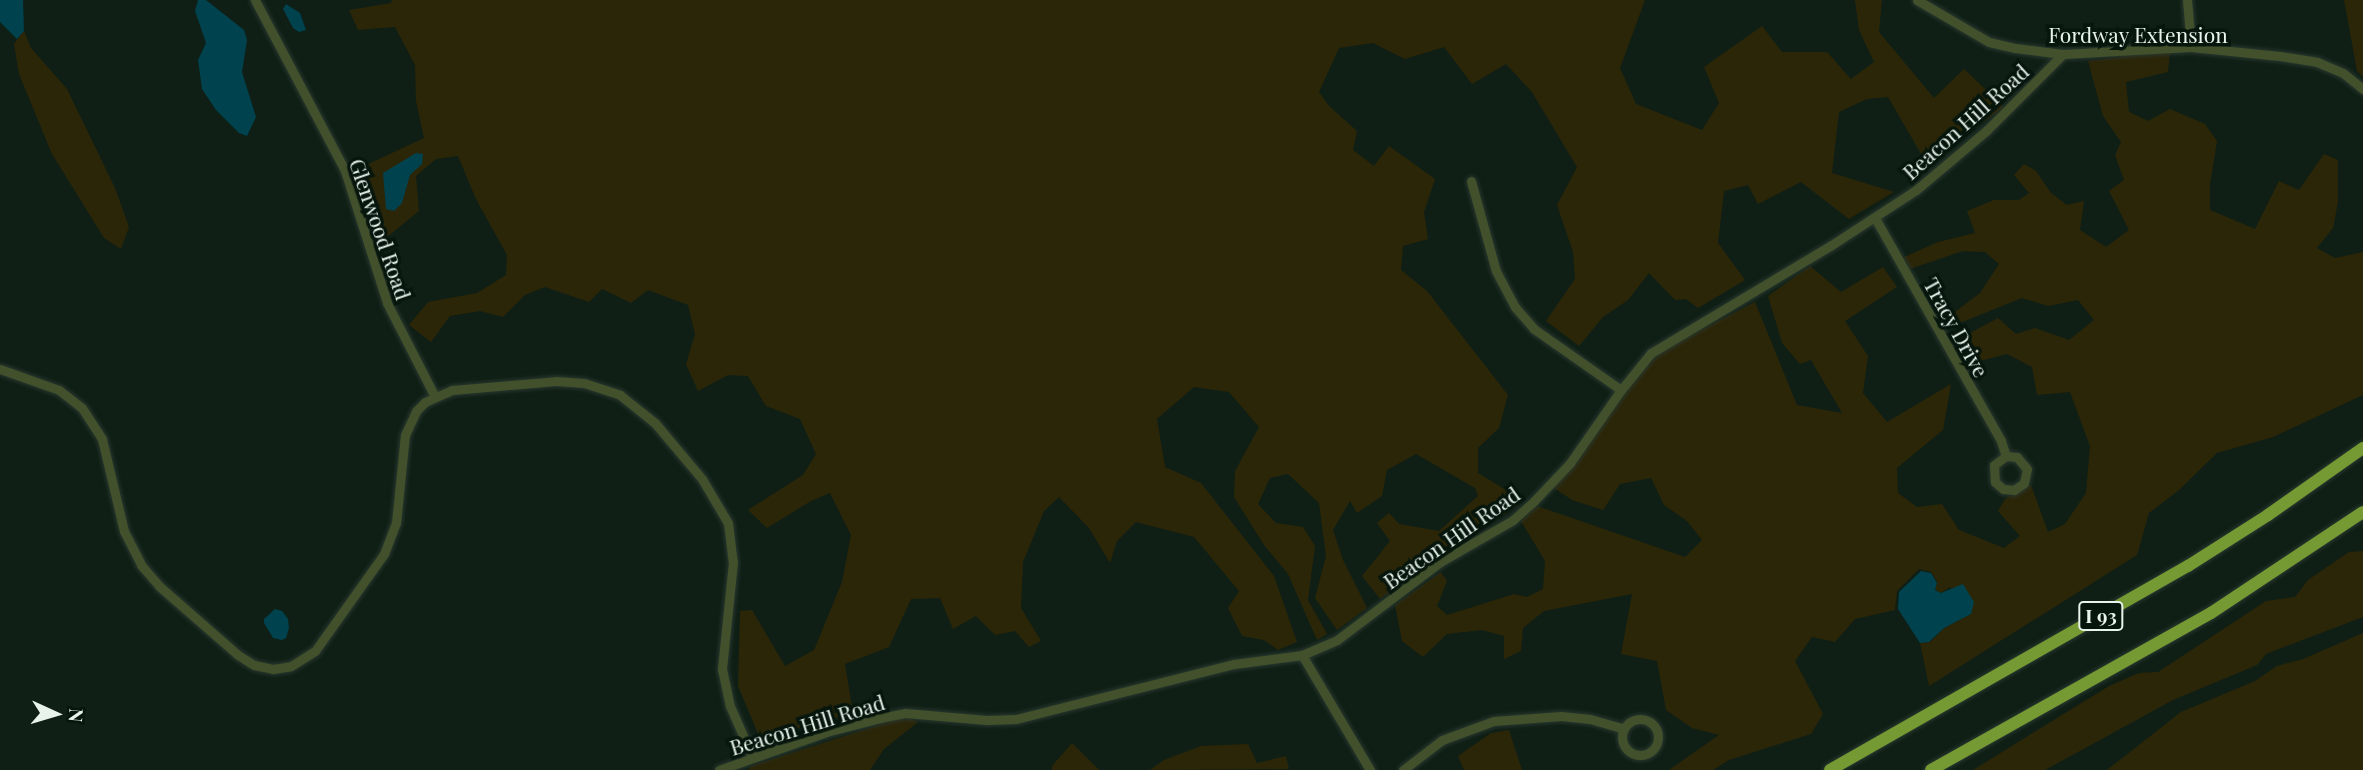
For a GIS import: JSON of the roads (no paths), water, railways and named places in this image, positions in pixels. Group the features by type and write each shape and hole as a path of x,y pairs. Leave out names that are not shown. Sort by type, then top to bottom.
{"highway":[{"name":"I 93","path":"1830,770 2188,566 2269,515 2363,448"},
{"name":"I 93","path":"1931,770 2211,613 2363,512"}],"street":[{"name":"Glenwood Road","path":"255,0 345,171 387,303 434,396"},
{"name":"Fordway Extension","path":"1917,0 1989,42 2015,48 2063,54 2191,47 2317,62 2343,74 2363,89"},
{"path":"2187,0 2191,47"},
{"name":"Beacon Hill Road","path":"719,770 752,756 830,731 905,713 987,720 1016,719 1234,664 1302,655 1337,640 1440,562 1513,520 1570,463 1641,363 1663,344 1875,218 1954,160 2063,54"},
{"path":"1471,181 1496,271 1515,307 1534,329 1621,390"},
{"name":"Tracy Drive","path":"1875,218 1999,437 2006,456"},
{"path":"0,369 59,390 82,408 102,439 124,531 141,565 159,586 238,655 254,665 273,668 291,666 315,651 384,554 396,523 405,435 416,411 434,396 452,390 575,382 620,395 651,418 702,480 728,523 733,562 722,668 730,706 752,756"},
{"name":"Tracy Drive","path":"2006,456 2017,457 2026,468 2026,480 2014,490 2003,489 1993,479 1994,465 2006,456"},
{"path":"1302,655 1370,770"},
{"path":"1403,770 1442,740 1494,721 1561,716 1601,721 1624,729"},
{"path":"1635,719 1650,722 1657,731 1656,746 1647,754 1632,753 1624,745 1624,729 1635,719"}],"water":[{"path":"0,0 23,0 24,31 17,39 0,22"},
{"path":"198,0 206,0 244,30 247,40 242,72 256,117 247,136 239,133 216,110 202,89 198,60 206,43 195,11"},
{"path":"286,4 300,13 306,30 299,32 293,28 283,9"},
{"path":"416,153 423,154 422,164 410,175 402,203 394,211 386,209 383,173"},
{"path":"1921,571 1931,573 1937,583 1935,590 1941,593 1963,584 1974,602 1971,614 1944,628 1929,642 1920,643 1898,609 1899,592"},
{"path":"275,609 282,611 288,619 289,628 286,638 282,640 273,638 264,623 264,619"}]}
